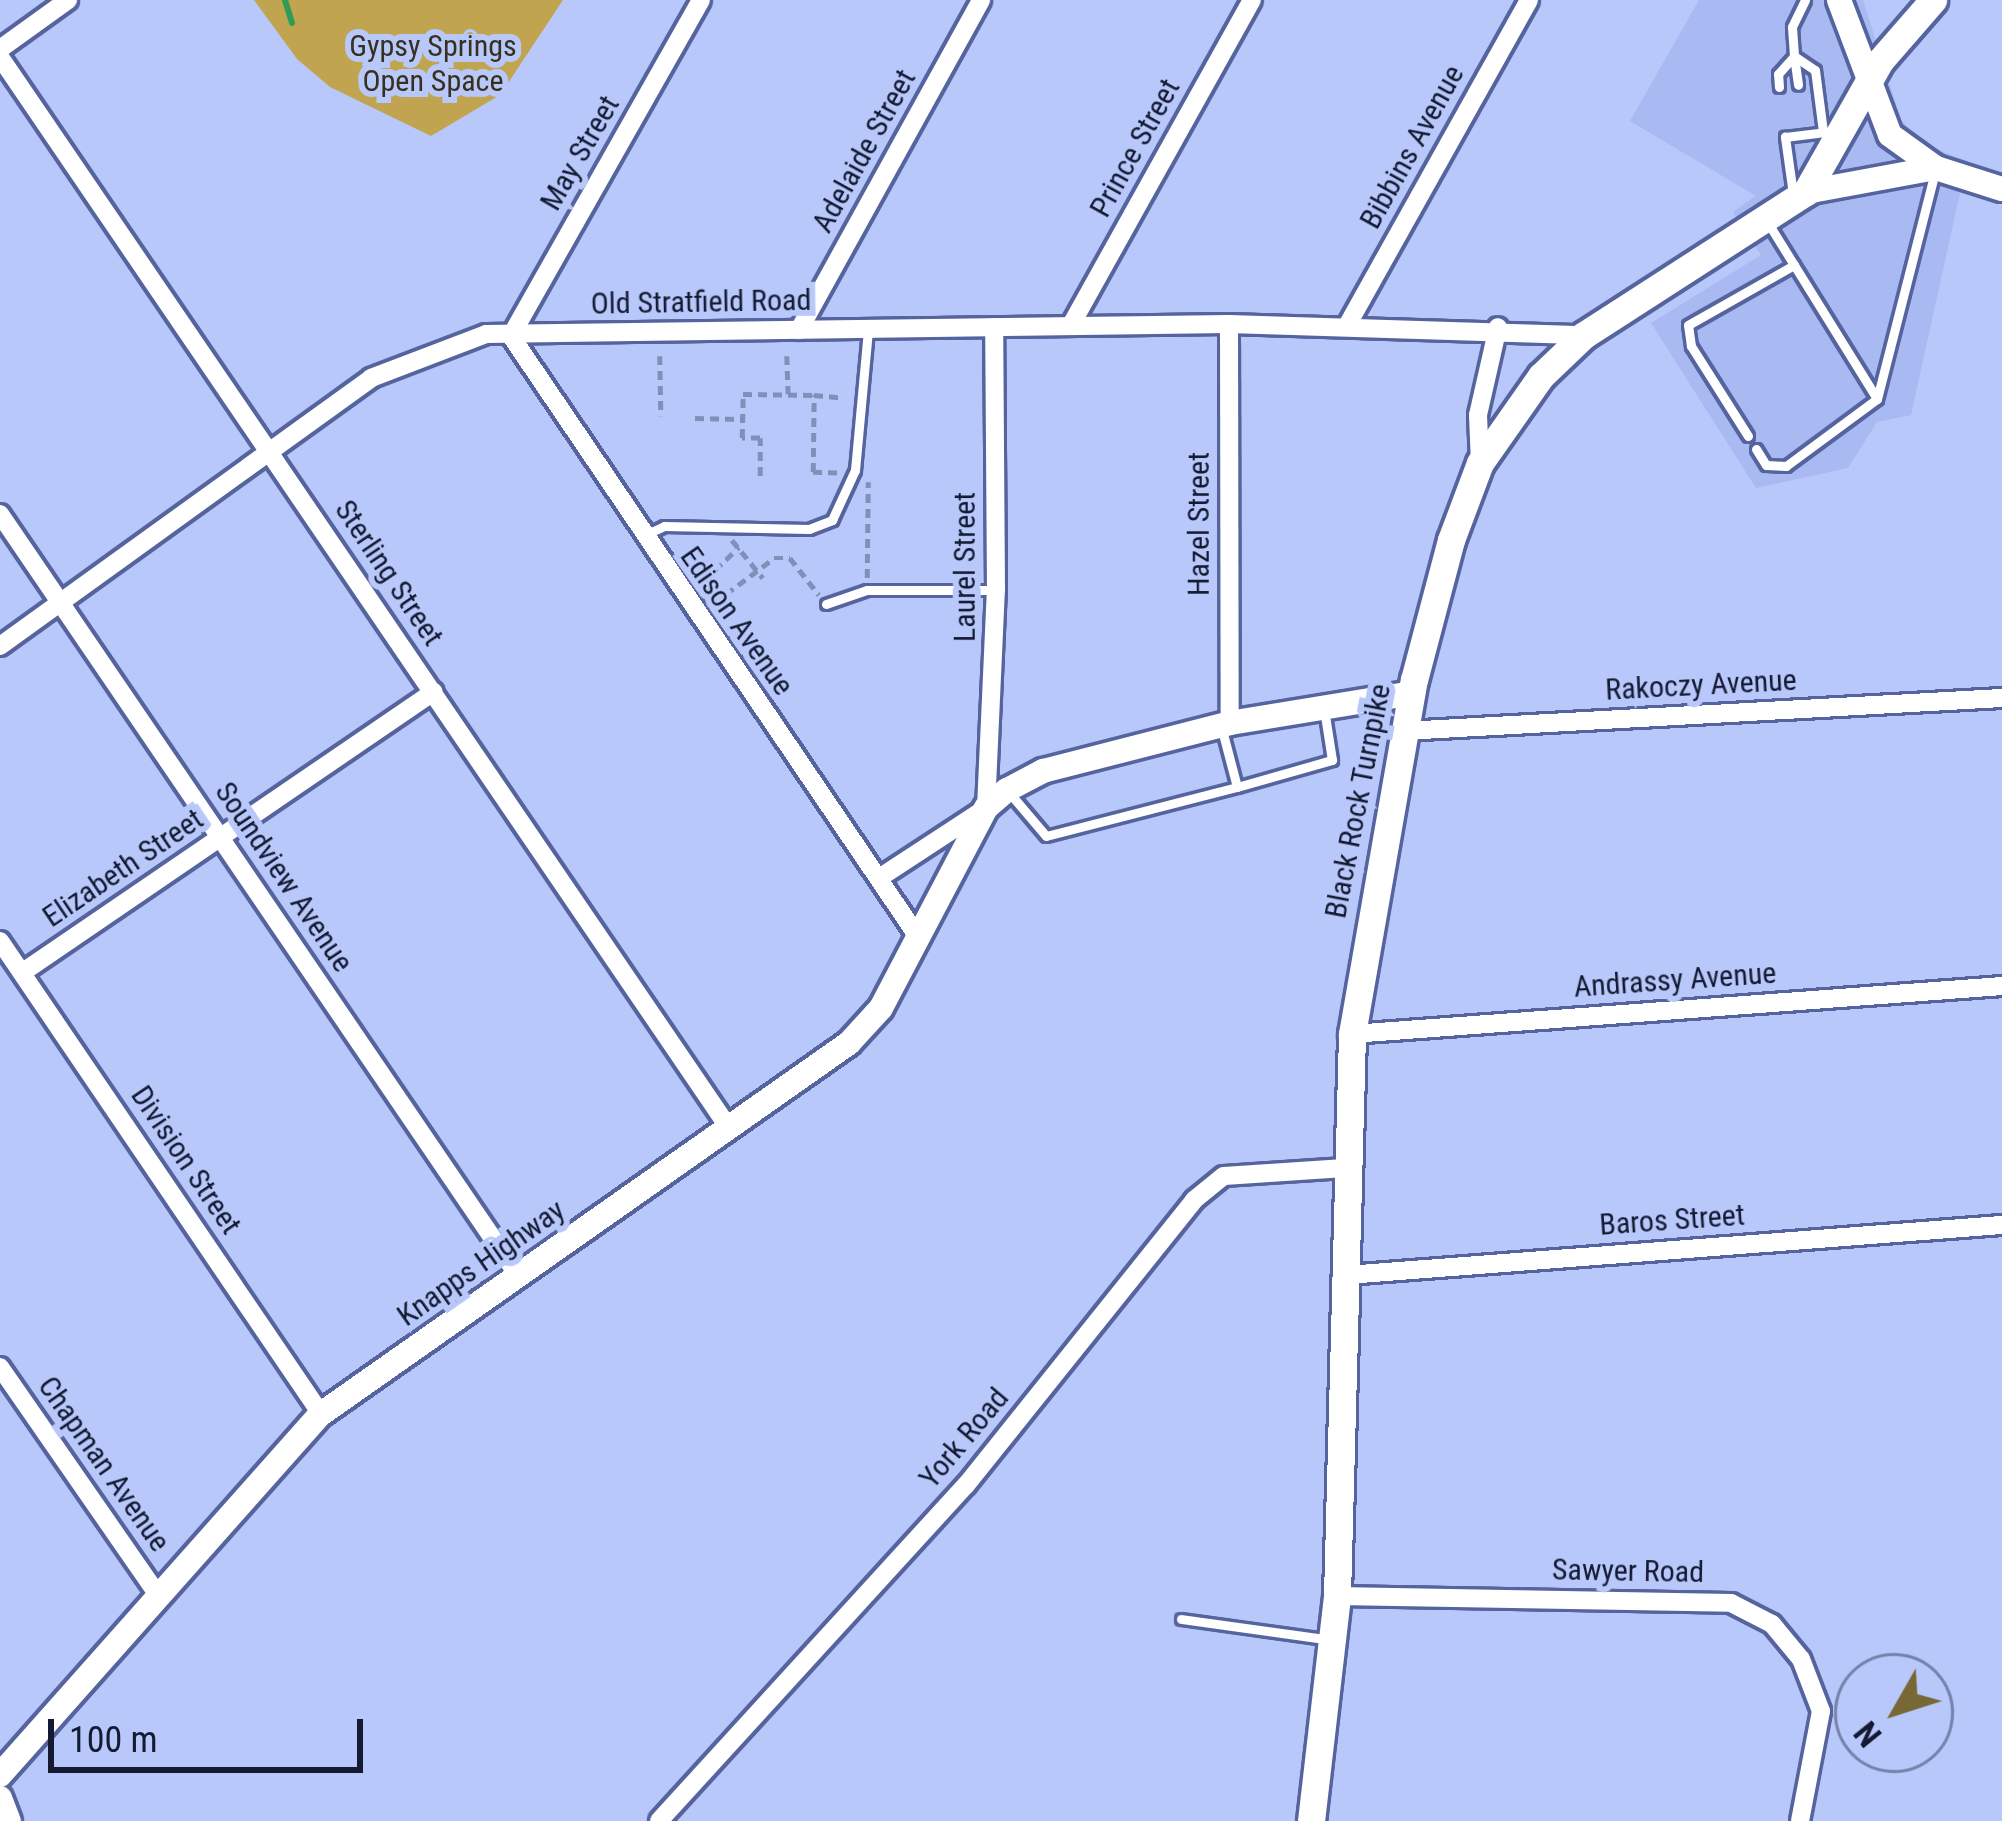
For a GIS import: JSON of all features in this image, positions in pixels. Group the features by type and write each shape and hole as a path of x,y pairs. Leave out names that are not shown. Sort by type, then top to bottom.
{"main road":[{"name":"Black Rock Turnpike","path":"1311,1821 1337,1596 1352,1034 1404,731 1480,463 1504,422 1583,335 1800,196 1832,137 1919,7"}],"street":[{"path":"0,53 68,0"},
{"name":"May Street","path":"511,336 701,0"},
{"name":"Adelaide Street","path":"799,330 981,0"},
{"name":"Prince Street","path":"1071,325 1252,0"},
{"name":"Bibbins Avenue","path":"1348,324 1529,0"},
{"path":"1839,0 1890,135 1936,168 2002,189"},
{"name":"Sterling Street","path":"0,53 728,1125"},
{"path":"1800,196 1936,168"},
{"name":"Old Stratfield Road","path":"0,646 267,448 371,378 462,340 1229,324 1498,327 1583,335"},
{"name":"Hazel Street","path":"1226,724 1229,324"},
{"name":"Laurel Street","path":"986,808 996,590 994,327"},
{"path":"1480,463 1478,415 1498,327"},
{"name":"Edison Avenue","path":"511,336 642,536 918,937"},
{"name":"Soundview Avenue","path":"0,514 517,1274"},
{"name":"Elizabeth Street","path":"23,971 434,692"},
{"name":"Knapps Highway","path":"879,878 1007,790 1043,771 1226,724 1413,693"},
{"name":"Rakoczy Avenue","path":"1404,731 2002,698"},
{"name":"Knapps Highway","path":"0,1775 321,1414 849,1043 880,1008 986,808"},
{"name":"Division Street","path":"0,941 321,1414"},
{"name":"Andrassy Avenue","path":"1352,1034 2002,986"},
{"name":"York Road","path":"659,1821 966,1485 1194,1200 1224,1176 1345,1168"},
{"name":"Baros Street","path":"1347,1275 2002,1225"},
{"name":"Chapman Avenue","path":"0,1367 158,1595"},
{"name":"Sawyer Road","path":"1337,1596 1731,1603 1772,1624 1802,1660 1821,1712 1800,1821"},
{"path":"0,1798 9,1821"}],"lane":[{"path":"1798,85 1792,27 1805,0"},
{"path":"1779,87 1778,74 1795,56"},
{"path":"1785,137 1832,137 1815,70 1795,56"},
{"path":"1802,118 1804,135"},
{"path":"1784,121 1800,196"},
{"path":"1756,449 1766,465 1786,466 1877,399 1936,168"},
{"path":"1765,218 1877,399"},
{"path":"1748,436 1691,346 1688,325 1794,265"},
{"path":"642,536 664,526 809,529 832,520 855,470 868,330"},
{"path":"826,604 867,590 996,590"},
{"path":"1007,790 1046,836 1237,787 1332,760 1324,707"},
{"path":"1226,724 1237,787"},
{"path":"1181,1618 1332,1639"}],"path":[{"path":"661,356 661,416"},
{"path":"788,356 788,394"},
{"path":"760,476 760,438 742,438 742,394 839,397"},
{"path":"814,395 813,472 837,473"},
{"path":"695,418 741,418"},
{"path":"867,590 868,482"},
{"path":"720,529 763,578"},
{"path":"693,572 715,570 739,547"},
{"path":"714,603 756,569 790,558 826,604"},
{"path":"715,570 721,580"}],"shaded area":[{"path":"1699,0 1863,0 1901,120 1926,145 1967,161 1911,415 1877,422 1848,468 1756,488 1651,323 1761,255 1733,212 1756,196 1630,121"}],"green space":[{"name":"Gypsy Springs Open Space","path":"254,0 563,0 500,95 431,136 330,87 297,59"}],"waterway":[{"path":"285,0 292,23"}]}
